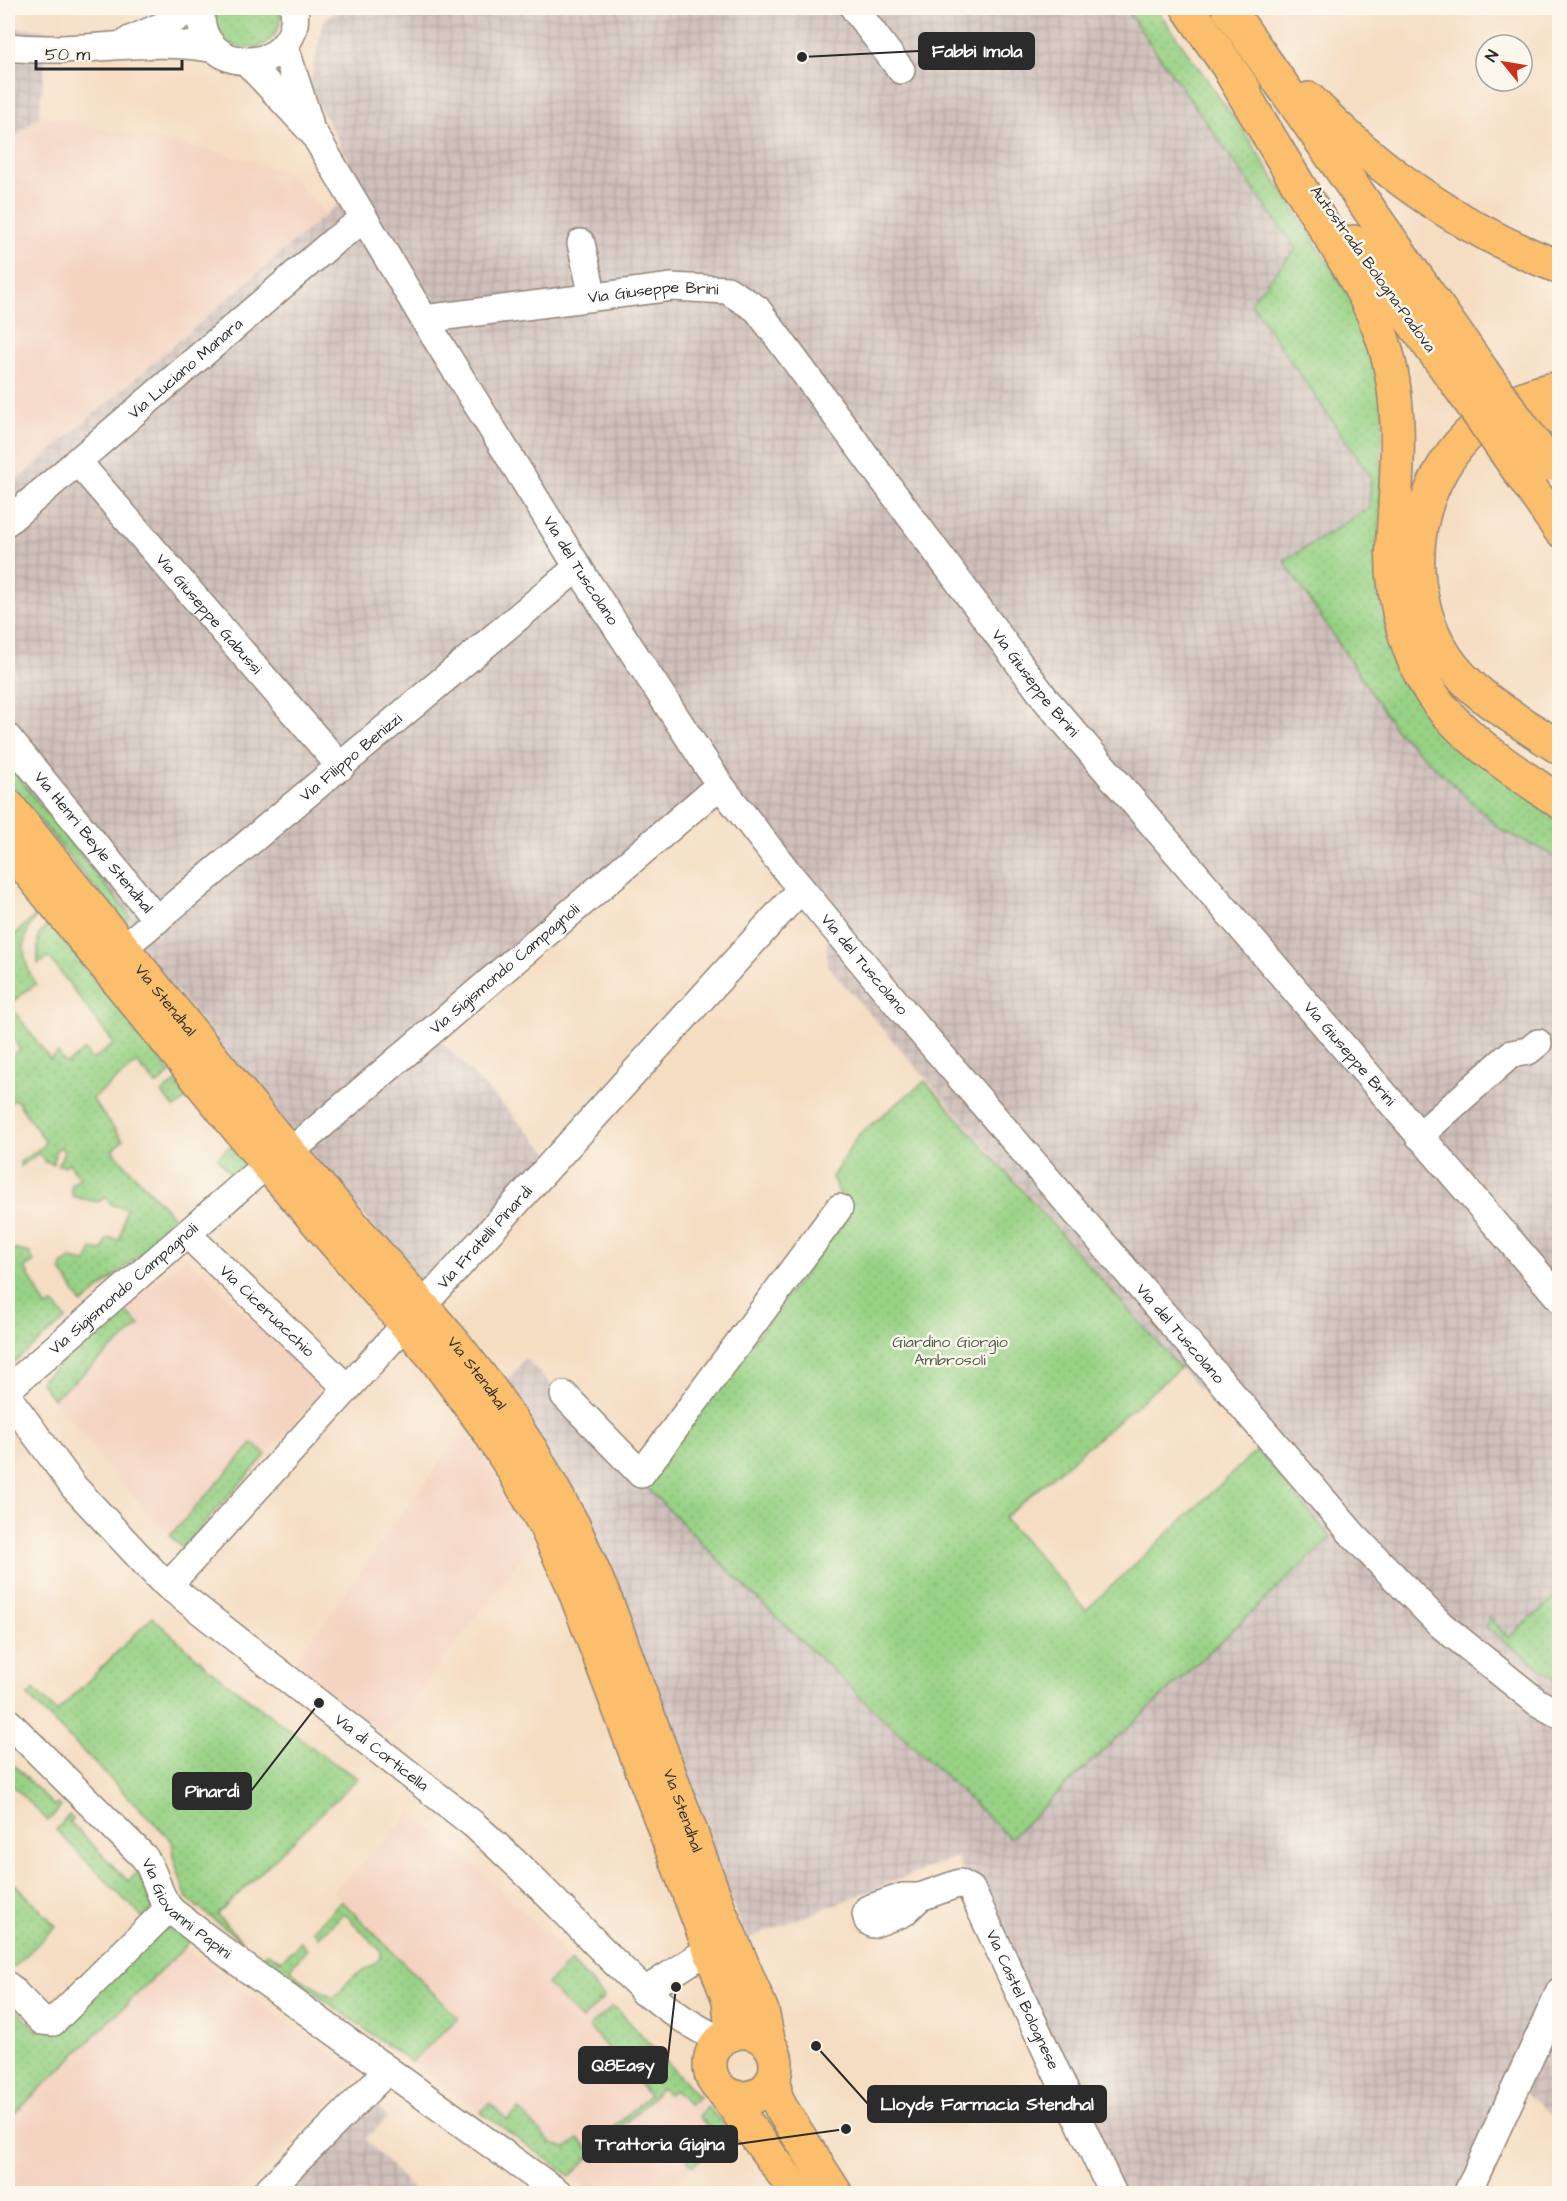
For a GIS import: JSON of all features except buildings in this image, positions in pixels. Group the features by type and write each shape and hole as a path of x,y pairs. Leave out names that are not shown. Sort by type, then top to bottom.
{"main road":[{"name":"Autostrada Bologna-Padova","path":"1188,8 1231,72 1544,474 1560,530"},
{"name":"Autostrada Bologna-Padova","path":"1229,8 1471,379"},
{"path":"1229,8 1327,117 1412,187 1487,236 1560,267"},
{"path":"1231,72 1339,251 1370,308 1383,340 1392,372 1398,441 1393,567 1404,632 1418,665 1429,688 1456,724 1507,766 1560,802"},
{"path":"1560,388 1512,404 1467,436 1451,454 1429,494 1420,521 1417,545 1420,591 1433,634 1445,655 1459,673 1480,693 1560,748"},
{"path":"1560,413 1521,425 1482,453 1455,490 1441,530 1438,552 1442,598 1452,624 1467,650 1495,679 1560,723"},
{"name":"Via Stendhal","path":"8,806 123,948 278,1158"},
{"name":"Via Stendhal","path":"8,846 414,1315 503,1408 531,1450 573,1525 626,1653 720,1912 764,2016 769,2044"},
{"name":"Via Stendhal","path":"414,1315 440,1365 488,1430 553,1542 587,1621 729,2000 706,2030"},
{"path":"798,2193 713,2079 710,2067 713,2052 706,2030 755,2034 769,2044 776,2060 775,2094 836,2193"},
{"path":"723,2091 739,2098 749,2097 760,2094 774,2078"}],"street":[{"path":"112,47 169,23 192,8"},
{"path":"201,8 204,34 215,49"},
{"path":"854,8 901,70"},
{"path":"8,47 49,51 191,44 215,49 229,58 247,62 267,58 284,45 293,29 296,9"},
{"path":"284,45 314,134"},
{"path":"247,62 314,134"},
{"name":"Via del Tuscolano","path":"314,134 423,319 578,567 720,785 801,889 1354,1536 1441,1625 1548,1708 1560,1731"},
{"name":"Via Luciano Manara","path":"8,521 334,241 364,219"},
{"path":"581,243 593,297"},
{"name":"Via Giuseppe Brini","path":"423,319 672,286 727,290 757,309 1047,700 1560,1299"},
{"name":"Via Giuseppe Gabussi","path":"77,460 341,767"},
{"name":"Via Filippo Benizzi","path":"123,948 578,567"},
{"name":"Via Henri Beyle Stendhal","path":"8,738 157,920"},
{"name":"Via Sigismondo Campagnoli","path":"8,1389 187,1234 720,785"},
{"name":"Via Fratelli Pinardi","path":"168,1586 801,889"},
{"path":"1419,1136 1511,1054 1528,1051 1538,1043"},
{"path":"564,1395 641,1474 839,1208"},
{"name":"Via Ciceruacchio","path":"187,1234 347,1388"},
{"name":"Via di Corticella","path":"8,1397 74,1487 168,1586 473,1824 650,1987 706,2030"},
{"name":"Via Giovanni Papini","path":"8,1722 144,1857 169,1908 242,1965 388,2070 545,2189"},
{"name":"Via Castel Bolognese","path":"920,1897 960,1883 971,1889 1113,2193"},
{"path":"8,1986 42,2021 53,2022 169,1908"},
{"path":"650,1987 710,1949"},
{"path":"1467,2193 1560,1991"},
{"path":"264,2193 388,2070"}],"shaded area":[{"path":"339,8 1125,8 1296,249 1250,302 1371,477 1369,508 1284,561 1396,730 1559,861 1559,2122 1513,2084 1461,2193 1114,2193 956,1857 747,1939 504,1386 525,1358 751,1593 1009,1838 1331,1538 1257,1450 1180,1368 827,965 827,929 716,788 434,1034 552,1156 423,1285 293,1133 8,786 8,488 325,215 362,186 309,87 324,20"},
{"path":"8,27 48,31 39,116 8,143"},
{"path":"39,116 192,146 288,171 325,215 8,488 8,143"},
{"path":"186,1257 324,1390 182,1548 108,1469 40,1381"},
{"path":"465,1428 534,1540 386,1736 293,1664"},
{"path":"412,1812 478,1869 548,1936 730,2131 664,2193 595,2193 411,2062 457,2018 333,1892"},
{"path":"184,1948 360,2074 235,2193 8,2194 8,2120"},
{"path":"373,2102 388,2117 365,2139 417,2193 280,2194"}],"green space":[{"path":"216,8 281,8 278,27 270,40 258,47 245,48 232,44 221,36 215,23"},
{"path":"1125,8 1156,8 1249,139 1355,305 1383,389 1378,589 1393,651 1409,686 1559,815 1559,861 1555,856 1500,829 1396,730 1284,561 1369,508 1371,477 1250,302 1296,249"},
{"path":"8,765 127,912 129,916 125,924 8,782"},
{"path":"37,914 28,930 24,944 29,972 36,984 9,1004 50,1059 58,1053 66,1064 85,1050 92,1060 114,1044 49,957 38,964 38,936 49,923 171,1073 156,1085 137,1063 92,1099 123,1140 112,1150 178,1222 82,1304 61,1270 62,1265 71,1259 86,1262 92,1249 103,1251 105,1242 110,1238 120,1240 126,1208 112,1205 106,1197 98,1202 74,1197 71,1192 72,1184 80,1178 69,1163 64,1166 58,1165 64,1153 61,1147 55,1151 54,1164 45,1162 39,1153 20,1166 20,1162 43,1146 45,1141 17,1101 13,1100 8,1104 8,1058 20,1049 8,1031 8,941"},
{"path":"177,1081 190,1096 175,1108 162,1093"},
{"name":"Giardino Giorgio Ambrosoli","path":"925,1081 1180,1368 1004,1518 1086,1610 1257,1450 1331,1538 1010,1838 751,1593 643,1484 849,1215 832,1177 859,1134"},
{"path":"230,1146 245,1165 232,1176 217,1157"},
{"path":"8,1248 30,1253 34,1262 25,1268 46,1307 54,1304 66,1319 13,1363 8,1361"},
{"path":"124,1310 140,1325 53,1399 40,1381"},
{"path":"253,1443 266,1455 182,1548 170,1536"},
{"path":"1559,1594 1559,1682 1486,1628 1489,1616 1508,1638"},
{"path":"152,1617 214,1673 329,1760 358,1778 217,1915 243,1942 187,1899 175,1863 172,1841 28,1696 34,1690 57,1712"},
{"path":"8,1759 54,1806 58,1804 61,1807 48,1821 8,1781"},
{"path":"69,1815 73,1819 70,1822 128,1881 139,1871 153,1909 143,1918 56,1830"},
{"path":"9,1878 56,1926 13,1968 8,1963"},
{"path":"342,1901 458,2018 411,2062 263,1956 267,1953 281,1961 301,1942 307,1949 290,1968 297,1977 332,1998 335,1996 350,1979 372,1966 381,1956 381,1951 344,1913 319,1937 313,1930"},
{"path":"165,1922 190,1940 184,1948 8,2120 8,2001 38,2032"},
{"path":"571,1961 604,1997 582,2020 547,1984"},
{"path":"612,2007 617,2009 699,2097 689,2105 675,2090 668,2094 662,2088 570,2176 481,2112 490,2103 507,2120 519,2109 552,2144 566,2148 579,2139 590,2150 649,2095 589,2027"},
{"path":"708,2107 730,2131 693,2166 687,2159 713,2134 699,2116"}],"place":[{"name":"Fabbi Imola","path":"802,57"},
{"name":"Pinardi","path":"319,1703"},
{"name":"Q8Easy","path":"676,1987"},
{"name":"Lloyds Farmacia Stendhal","path":"816,2046"},
{"name":"Trattoria Gigina","path":"846,2129"}]}
